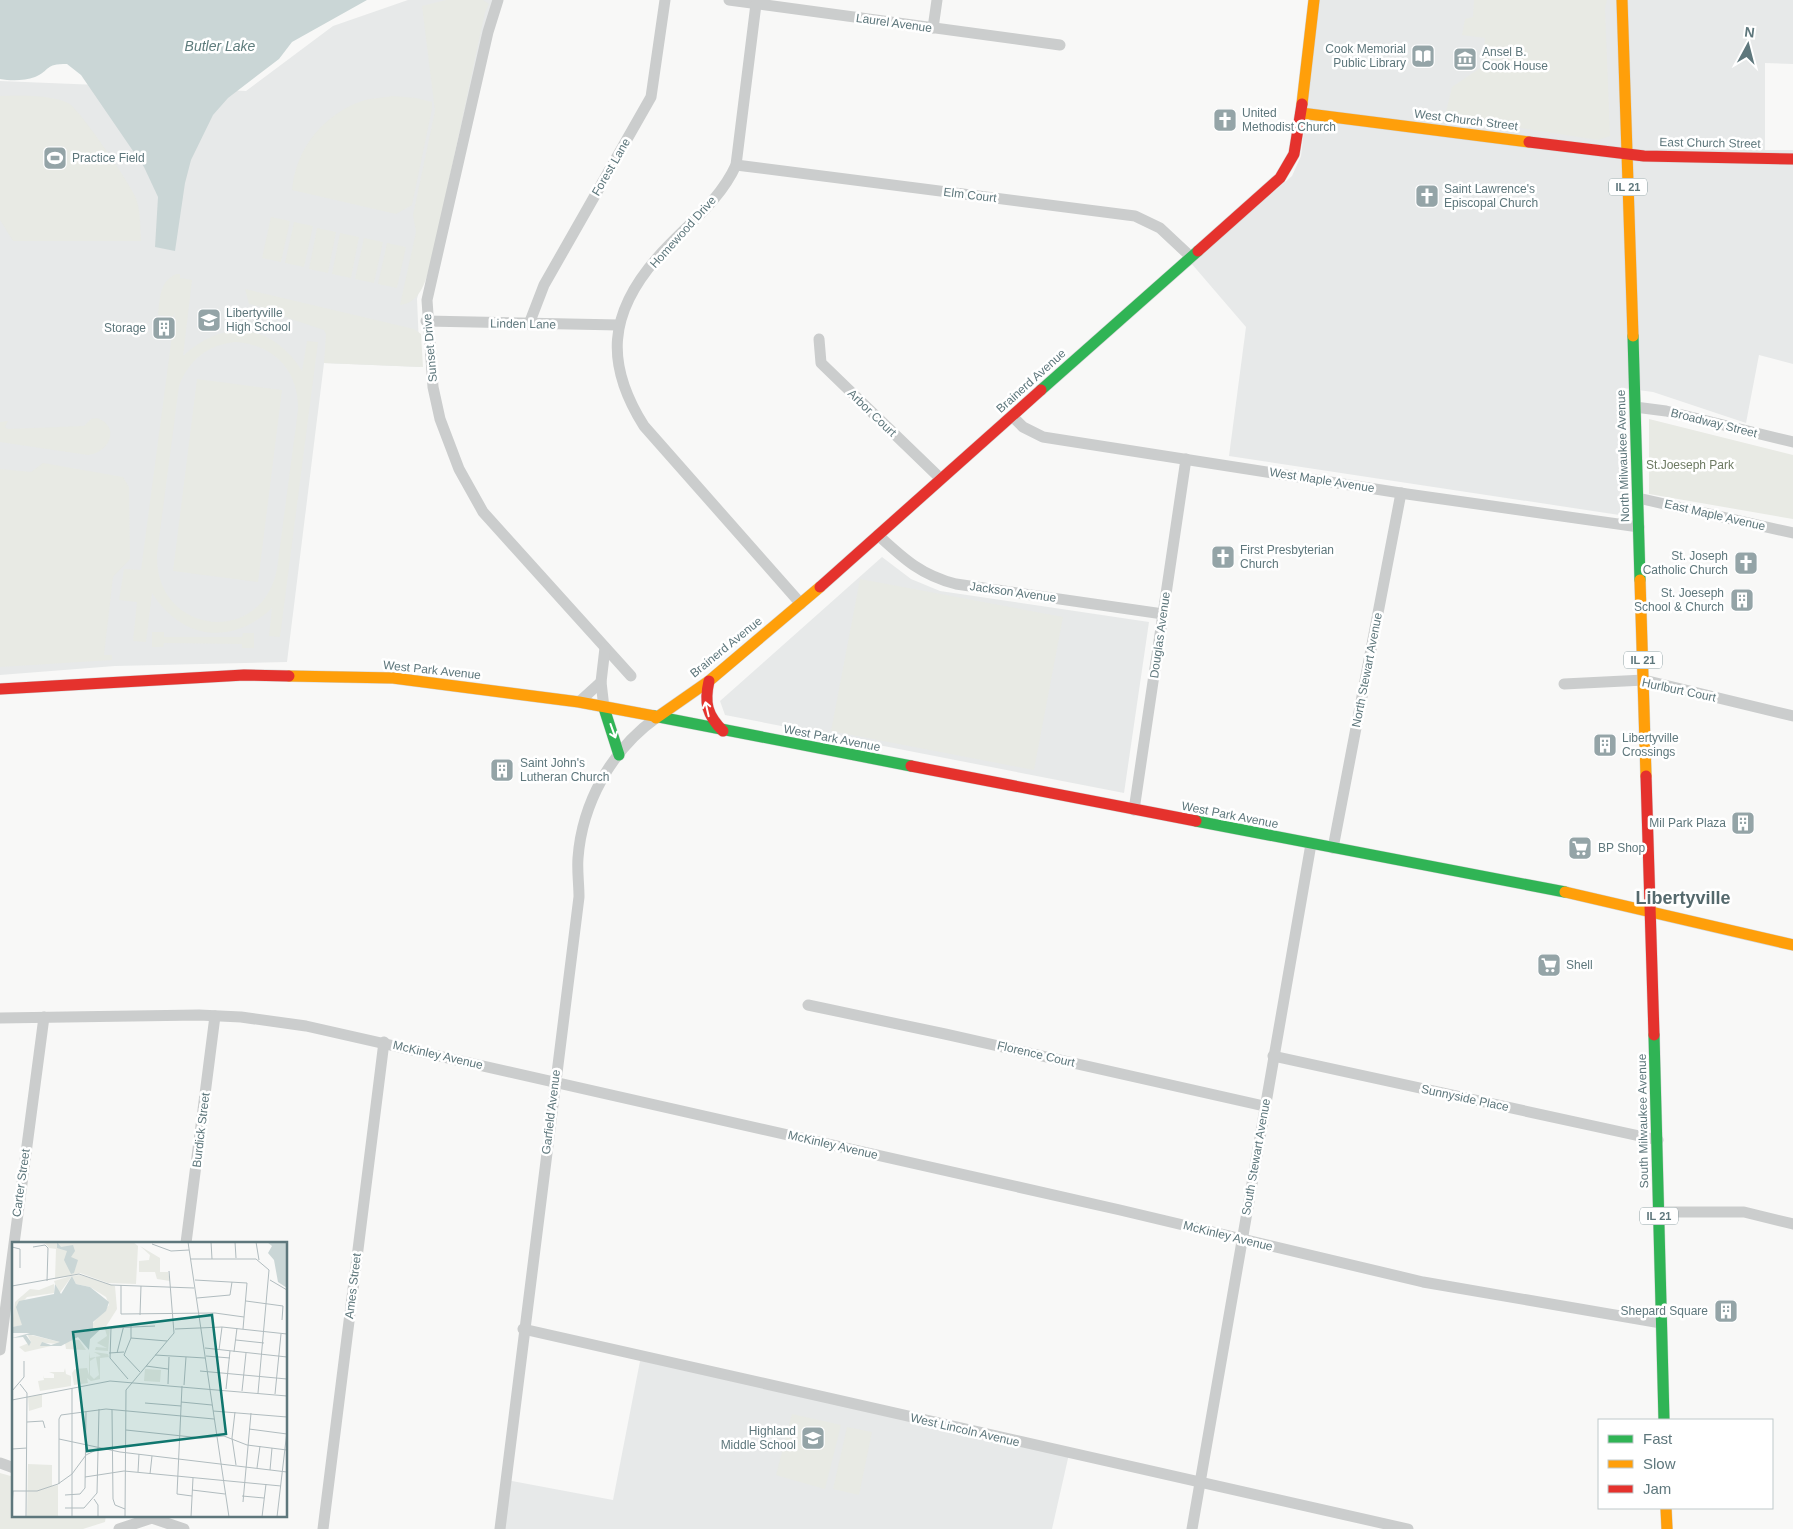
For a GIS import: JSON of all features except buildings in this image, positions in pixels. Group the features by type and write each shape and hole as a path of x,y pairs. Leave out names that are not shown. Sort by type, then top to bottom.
{"main road":[{"name":"Brainerd Avenue","path":"656,718 709,681 800,604 1280,178 1294,154 1301,112 1314,0"},
{"name":"North Milwaukee Avenue","path":"1622,0 1651,911"},
{"name":"West Church Street","path":"1301,112 1627,154"},
{"name":"East Church Street","path":"1627,154 1793,159"},
{"name":"West Park Avenue","path":"0,689 244,675 393,678 579,702 724,732 1586,896 1793,945"},
{"path":"709,681 705,709 708,717 724,732"},
{"path":"604,708 616,740 618,755"},
{"name":"South Milwaukee Avenue","path":"1651,911 1664,1419"},
{"path":"1666,1509 1666,1529"}],"street":[{"name":"Sunset Drive","path":"498,0 427,300 426,321 433,386 440,419 459,469 487,517 631,676"},
{"name":"Forest Lane","path":"529,324 544,285 651,97 665,0"},
{"name":"Laurel Avenue","path":"729,0 1060,45"},
{"path":"933,28 936,0"},
{"name":"Homewood Drive","path":"756,4 736,165 722,188 682,234 656,258 626,301 619,325 618,368 628,398 644,426 800,604"},
{"name":"Elm Court","path":"736,165 1135,216 1160,228 1191,257"},
{"name":"Linden Lane","path":"426,321 619,325"},
{"name":"Arbor Court","path":"819,339 821,363 941,479"},
{"name":"Broadway Street","path":"1635,407 1666,411 1793,442"},
{"name":"West Maple Avenue","path":"1012,416 1023,427 1043,437 1401,493 1639,527"},
{"name":"Douglas Avenue","path":"1134,810 1186,459"},
{"name":"North Stewart Avenue","path":"1333,848 1401,493"},
{"name":"East Maple Avenue","path":"1638,498 1793,533"},
{"name":"Jackson Avenue","path":"878,535 921,572 936,579 956,584 1163,614"},
{"path":"604,708 601,682 605,648"},
{"name":"Hurlburt Court","path":"1564,684 1644,680 1793,716"},
{"path":"579,702 601,682"},
{"name":"Garfield Avenue","path":"500,1529 523,1329 579,897 578,858 587,811 600,781 618,755 641,729 656,718"},
{"name":"South Stewart Avenue","path":"1192,1529 1311,844"},
{"name":"Florence Court","path":"808,1005 946,1034 1264,1106"},
{"name":"McKinley Avenue","path":"0,1018 215,1016 306,1026 384,1042 1120,1210 1423,1282 1661,1323"},
{"name":"Burdick Street","path":"186,1242 215,1016"},
{"name":"Carter Street","path":"14,1242 44,1017"},
{"name":"Ames Street","path":"323,1529 384,1042"},
{"name":"Sunnyside Place","path":"1273,1056 1658,1140"},
{"path":"1659,1212 1744,1212 1793,1224"},
{"name":"Carter Street","path":"0,1350 12,1259"},
{"name":"West Lincoln Avenue","path":"523,1329 1408,1529"},
{"path":"0,1463 12,1467"},
{"path":"118,1529 149,1519 184,1529"}],"shaded area":[{"name":"Libertyville High School","path":"408,0 493,0 417,299 420,367 324,363 287,662 115,666 0,675 0,81 246,91 333,26"},
{"path":"1319,0 1793,0 1793,64 1765,63 1765,150 1793,150 1793,364 1759,355 1746,423 1653,392 1623,388 1626,516 1229,456 1246,327 1191,263 1292,176 1301,156"},
{"path":"882,557 911,579 940,591 1149,622 1124,793 725,715 720,701"},
{"name":"Highland Middle School","path":"641,1356 1069,1454 1052,1529 500,1529 506,1480 613,1500"}],"green space":[{"path":"446,0 483,0 489,4 485,12 428,272 416,298 409,303 400,305 416,232 413,215 435,111 422,6"},
{"path":"1474,0 1607,0 1605,8 1610,136 1598,140 1445,116 1452,87 1483,66 1485,38 1462,35 1465,19 1473,17"},
{"name":"Practice Field","path":"0,96 52,98 68,103 74,108 124,176 135,196 139,212 141,241 13,241 0,220"},
{"path":"392,96 416,98 432,102 412,205 396,214 292,190 299,160 314,135 324,124 348,107 362,101"},
{"path":"271,217 290,221 281,262 262,258"},
{"path":"294,222 313,226 304,267 285,263"},
{"path":"317,228 336,232 328,273 309,269"},
{"path":"340,233 359,237 351,278 332,274"},
{"path":"364,238 383,242 374,283 355,279"},
{"path":"387,243 406,247 397,288 378,284"},
{"path":"180,274 180,278 192,280 183,356 199,344 215,336 231,331 247,331 262,335 277,343 290,355 302,371 307,341 318,342 280,637 269,636 272,608 257,620 241,628 224,632 208,632 178,621 164,609 152,593 146,642 133,641 137,602 119,600 124,569 141,570 175,313 173,317 158,315 161,292 170,277","holes":["235,342 261,348 282,362 294,383 297,396 298,410 277,569 267,594 252,611 232,620 210,621 190,615 172,602 161,581 157,554 179,386 194,361 208,350 216,346"]},
{"path":"245,289 414,329 421,334 423,367 324,363 326,334 324,330 282,316 279,311 249,304"},
{"path":"197,379 282,390 258,582 173,571"},
{"path":"97,418 109,427 110,438 102,449 88,455 0,442 0,422 8,421 5,427 8,429 84,426 91,419"},
{"name":"St.Joeseph Park","path":"1649,419 1793,455 1793,519 1649,494"},
{"path":"43,463 123,477 129,487 130,559 113,577 104,655 112,655 112,660 0,667 0,469 31,472"},
{"path":"860,579 1063,617 1034,770 831,731"},
{"path":"152,632 164,632 164,637 242,637 243,633 254,633 254,648 242,648 242,644 164,643 163,647 152,647"},
{"path":"792,1414 841,1425 825,1489 776,1475"},
{"path":"847,1427 872,1432 859,1495 833,1489"},
{"path":"0,1473 12,1476 12,1516 106,1516 105,1522 83,1529 0,1529"}],"water":[{"name":"Butler Lake","path":"0,0 367,0 292,42 279,59 228,98 213,115 191,160 185,183 175,251 155,247 158,197 144,167 81,75 67,64 60,64 51,66 31,78 18,80 0,79"}],"traffic: fast":[{"path":"1041,390 1198,251"},
{"path":"1633,336 1640,580"},
{"path":"604,708 619,755"},
{"path":"654,716 911,766"},
{"path":"1196,821 1565,892"},
{"path":"1654,1035 1664,1419"}],"traffic: slow":[{"path":"1302,104 1314,0"},
{"path":"1622,0 1633,336"},
{"path":"1301,113 1529,142"},
{"path":"1640,580 1646,776"},
{"path":"656,718 709,681 820,587"},
{"path":"289,676 393,678 579,702 654,716"},
{"path":"1565,892 1793,945"},
{"path":"1666,1509 1667,1529"}],"traffic: jam":[{"path":"1198,251 1280,178 1294,154 1302,104"},
{"path":"1529,142 1644,156 1793,159"},
{"path":"820,587 1041,390"},
{"path":"0,689 244,675 289,676"},
{"path":"709,681 708,708 713,720 723,731"},
{"path":"911,766 1196,821"},
{"path":"1646,776 1654,1035"}],"place":[{"name":"Cook Memorial Public Library","path":"1423,56"},
{"name":"Ansel B. Cook House","path":"1465,59"},
{"name":"United Methodist Church","path":"1225,120"},
{"name":"Practice Field","path":"55,158"},
{"name":"Saint Lawrence's Episcopal Church","path":"1427,196"},
{"name":"Libertyville High School","path":"209,320"},
{"name":"Storage","path":"164,328"},
{"name":"First Presbyterian Church","path":"1223,557"},
{"name":"St. Joseph Catholic Church","path":"1746,563"},
{"name":"St. Joeseph School & Church","path":"1742,600"},
{"name":"Libertyville Crossings","path":"1605,745"},
{"name":"Saint John's Lutheran Church","path":"502,770"},
{"name":"Mil Park Plaza","path":"1743,823"},
{"name":"BP Shop","path":"1580,848"},
{"name":"Shell","path":"1549,965"},
{"name":"Shepard Square","path":"1726,1311"},
{"name":"Highland Middle School","path":"813,1438"}],"district":[{"name":"Libertyville","path":"1683,898"}]}
